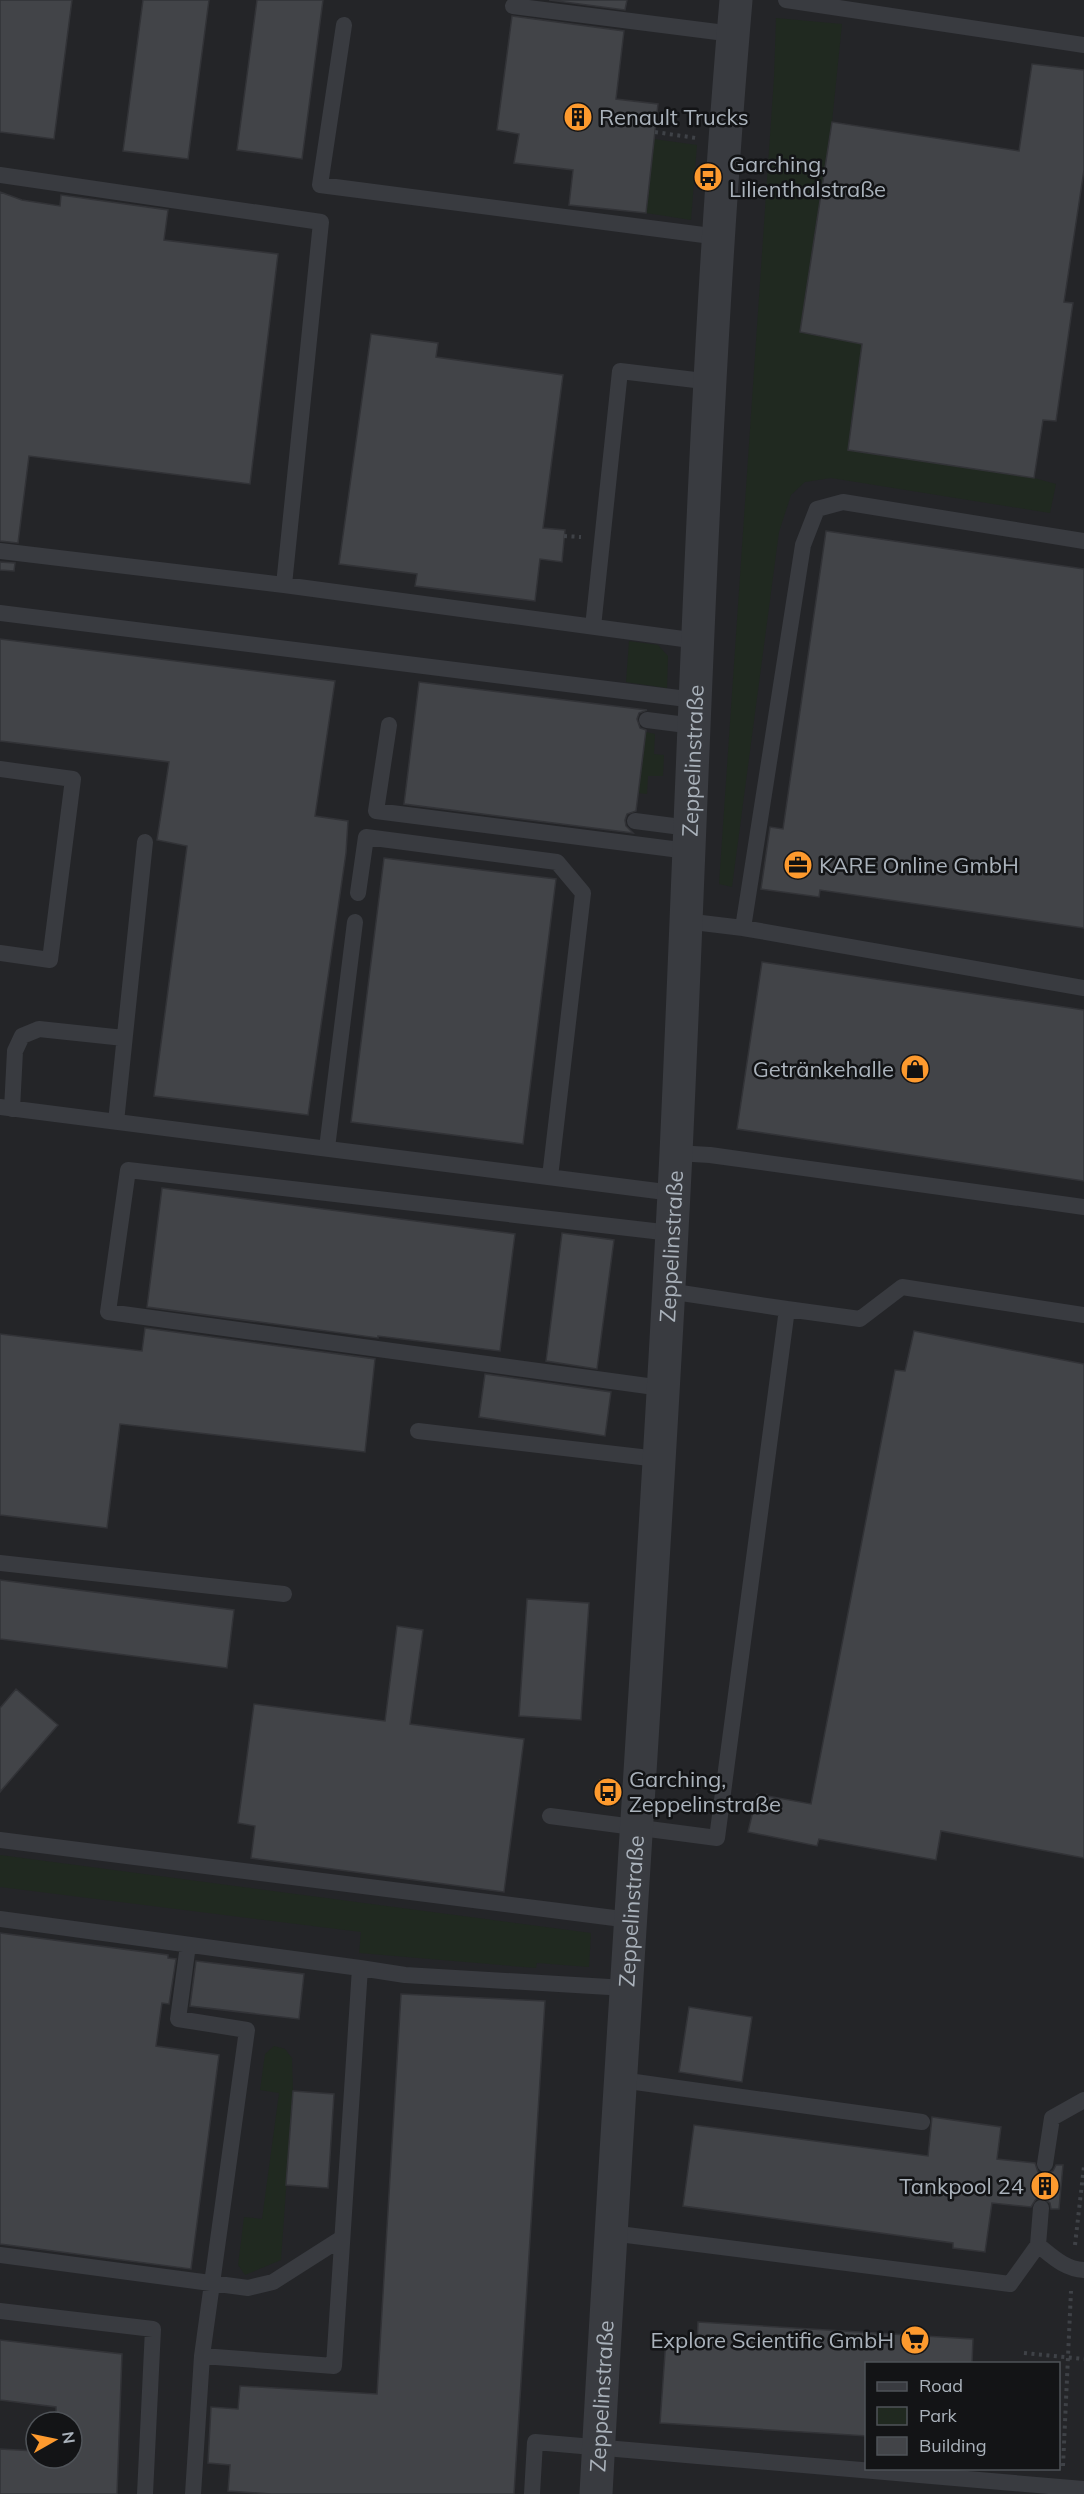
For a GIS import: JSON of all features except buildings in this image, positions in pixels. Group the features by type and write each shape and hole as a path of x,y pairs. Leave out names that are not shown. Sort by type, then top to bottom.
{"street":[{"name":"Zeppelinstraße","path":"596,2494 676,1154 698,641 719,237 736,0"}],"lane":[{"path":"786,0 1084,45"},
{"path":"513,6 733,34"},
{"path":"344,25 320,185 719,237"},
{"path":"0,176 321,222 284,585"},
{"path":"593,627 620,371 712,382"},
{"path":"744,928 803,545 817,509 843,502 1084,541"},
{"path":"0,551 284,585 698,641"},
{"path":"0,614 695,713"},
{"path":"647,720 695,713"},
{"path":"388,725 376,811 689,840"},
{"path":"0,769 73,779 50,960 0,953"},
{"path":"635,821 689,840"},
{"path":"358,893 366,837 557,861 583,893 550,1177"},
{"path":"116,1122 145,842"},
{"path":"685,921 744,928 1084,988"},
{"path":"327,1148 355,922"},
{"path":"124,1038 39,1029 22,1036 15,1051 6,1108 673,1193"},
{"path":"676,1154 710,1155 1084,1207"},
{"path":"662,1388 108,1312 128,1170 671,1233"},
{"path":"668,1291 860,1319 902,1287 1084,1315"},
{"path":"550,1816 717,1838 787,1309"},
{"path":"418,1431 658,1459"},
{"path":"0,1563 284,1594"},
{"path":"0,1840 630,1920"},
{"path":"0,1919 405,1975 626,1988"},
{"path":"188,1945 178,2019 248,2030 202,2356 193,2494"},
{"path":"202,2356 334,2366 360,1968"},
{"path":"621,2080 922,2122"},
{"path":"1045,2164 1052,2118 1084,2100"},
{"path":"611,2233 1010,2284 1038,2245 1041,2208"},
{"path":"0,2255 248,2288 273,2282 342,2238"},
{"path":"1038,2245 1078,2270"},
{"path":"0,2311 153,2329 145,2494"},
{"path":"532,2494 535,2442 1084,2489"}],"path":[{"path":"655,132 725,142"},
{"path":"1062,2488 1068,2359 1078,2270 1084,2166"},
{"path":"1024,2354 1084,2359"}],"shaded area":[{"path":"0,0 1084,0 1084,2494 0,2494"}],"green space":[{"path":"776,18 842,24 832,122 800,332 862,344 848,449 1034,478 1056,484 1050,513 831,478 805,482 791,495 779,532 732,887 719,884 774,77"},
{"path":"654,139 697,145 691,220 646,213"},
{"path":"629,641 658,645 668,656 667,688 626,682"},
{"path":"646,732 655,734 654,754 664,755 663,776 648,776 647,794 638,793"},
{"path":"0,1855 591,1933 589,1967 537,1963 536,1968 359,1953 361,1932 0,1887"},
{"path":"274,2046 285,2049 292,2058 293,2091 281,2260 245,2275 238,2265 244,2217 262,2219 279,2093 260,2090 265,2054"}],"place":[{"name":"Renault Trucks","path":"578,117"},
{"name":"Garching, Lilienthalstraße","path":"708,177"},
{"name":"KARE Online GmbH","path":"798,865"},
{"name":"Getränkehalle","path":"915,1069"},
{"name":"Garching, Zeppelinstraße","path":"608,1792"},
{"name":"Tankpool 24","path":"1045,2186"},
{"name":"Explore Scientific GmbH","path":"915,2340"}]}
